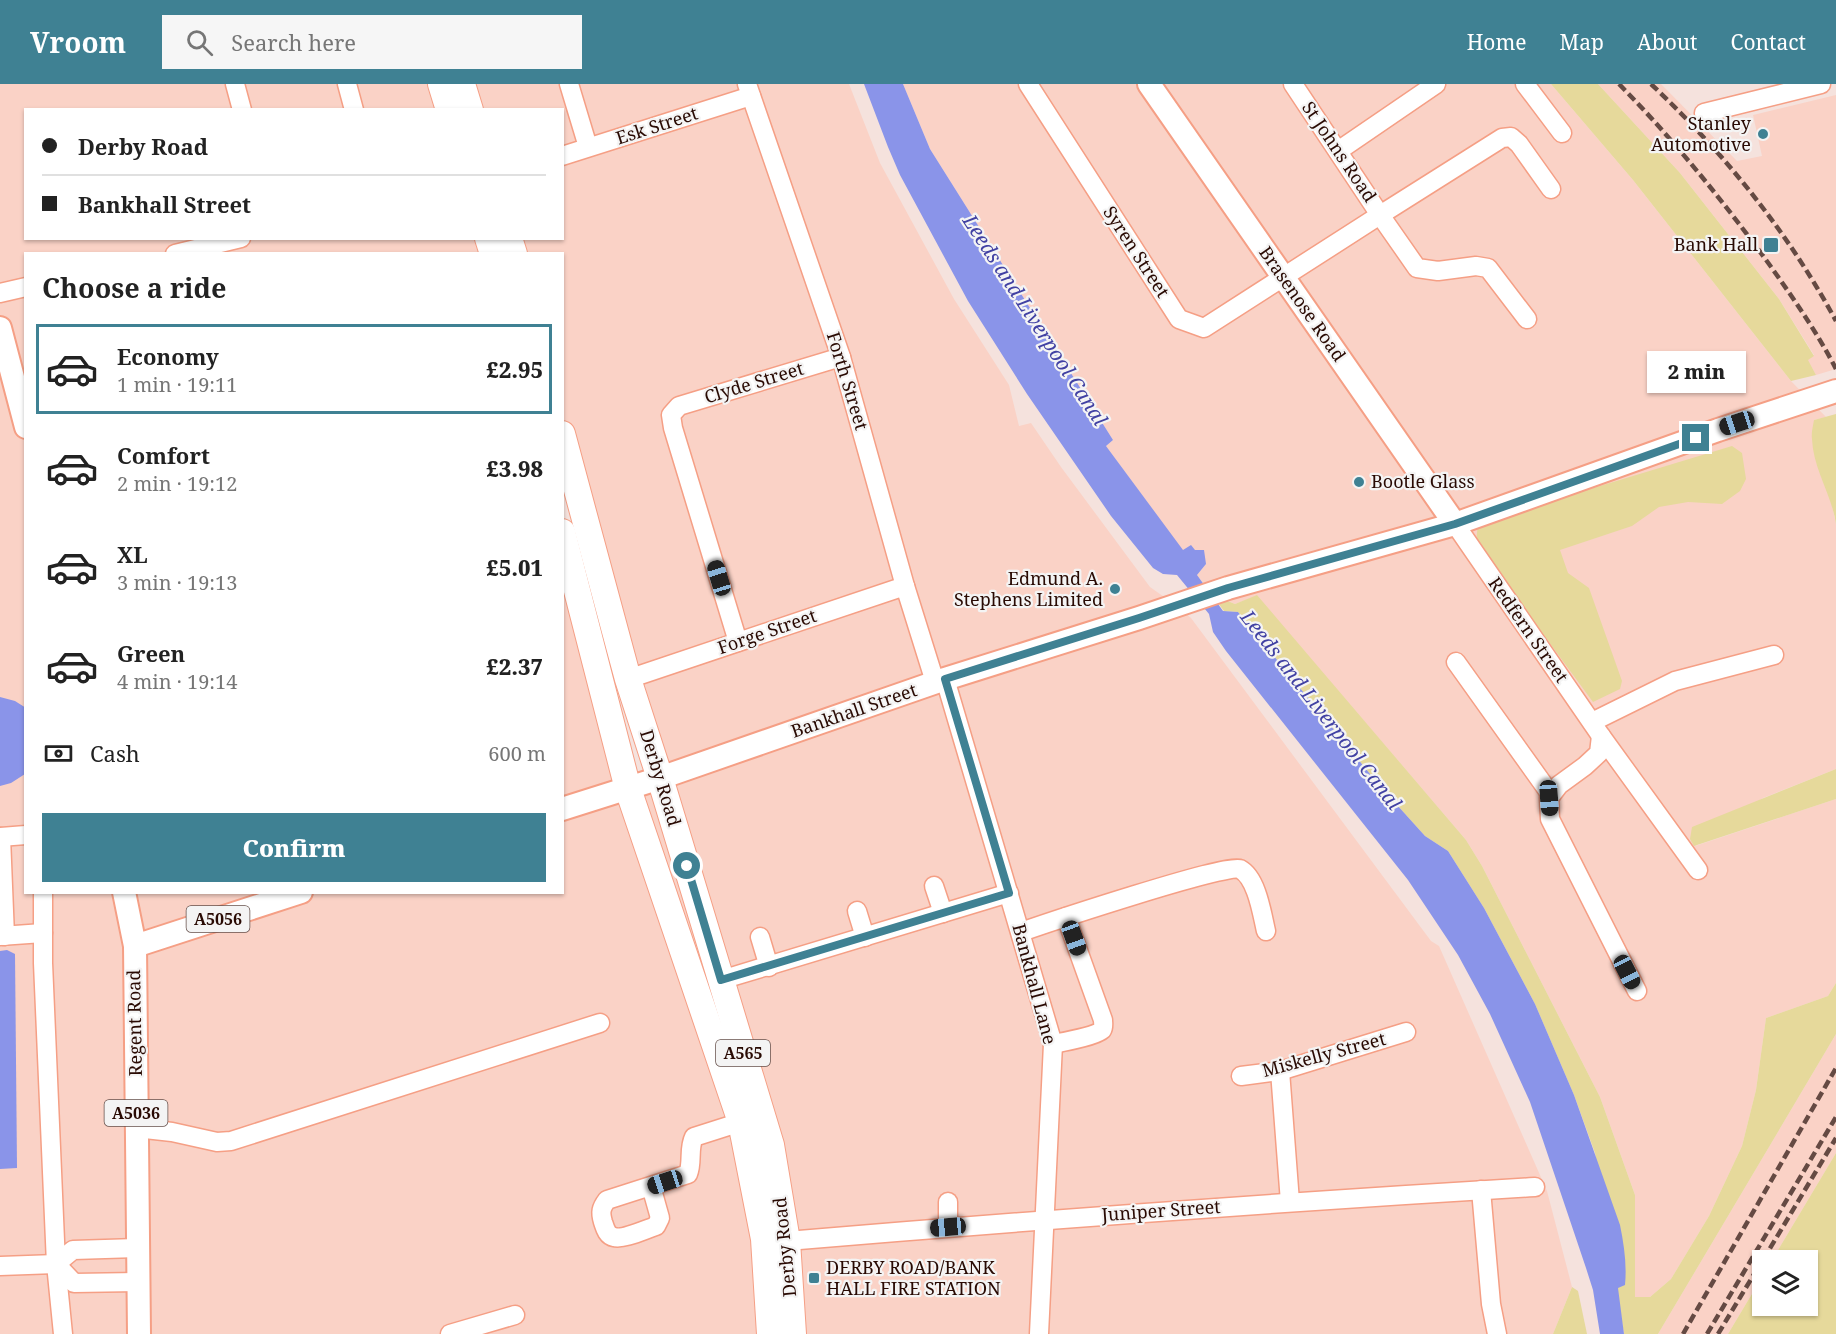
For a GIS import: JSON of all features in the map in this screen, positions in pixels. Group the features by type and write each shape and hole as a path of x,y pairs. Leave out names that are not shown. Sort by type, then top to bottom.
{"highway":[{"path":"441,84 448,108"},
{"path":"462,84 469,108"},
{"name":"Derby Road","path":"564,441 628,679 771,1145 787,1241 793,1334"},
{"name":"Derby Road","path":"564,540 628,789 741,1122 764,1239 770,1334"},
{"path":"610,611 611,646 641,760 639,775 628,789"},
{"path":"660,778 652,789 651,800 687,919 685,956"}],"main road":[{"name":"Brasenose Road","path":"1149,84 1455,524"},
{"path":"0,328 24,419"},
{"name":"Bankhall Street","path":"564,809 940,681 1228,588 1455,524 1718,430 1836,391"},
{"name":"Regent Road","path":"124,894 135,946 139,1334"},
{"name":"A5056","path":"135,946 295,894"}],"street":[{"path":"235,84 241,108"},
{"path":"347,84 353,108"},
{"path":"569,84 588,147"},
{"name":"Syren Street","path":"1028,84 1179,319 1204,328 1284,278"},
{"name":"St Johns Road","path":"1284,278 1380,215 1293,84"},
{"path":"1338,151 1436,84"},
{"path":"1525,84 1562,133"},
{"path":"1704,113 1821,84"},
{"name":"Esk Street","path":"564,155 749,90"},
{"name":"Forth Street","path":"749,90 841,357 905,586 940,681"},
{"path":"1527,319 1488,268 1476,266 1438,271 1417,268 1380,215 1502,138 1511,137 1519,144 1551,189"},
{"path":"183,252 233,240"},
{"path":"0,293 24,287"},
{"name":"Clyde Street","path":"738,642 671,415 679,406 841,357"},
{"name":"Redfern Street","path":"1455,524 1596,729 1698,870"},
{"name":"Forge Street","path":"628,679 905,586"},
{"path":"1637,991 1550,819 1549,798 1559,785 1586,766 1599,753 1596,729 1675,681 1774,655"},
{"path":"1456,662 1551,795"},
{"name":"Bankhall Lane","path":"940,681 1009,893 1053,1044 1039,1334"},
{"path":"24,836 0,837 2,936 43,933"},
{"path":"1021,932 1201,875 1235,868 1243,872 1256,892 1266,931"},
{"path":"934,886 943,913"},
{"path":"721,980 1009,893"},
{"path":"43,894 56,1264 63,1334"},
{"path":"856,910 865,937"},
{"path":"1053,1044 1087,1036 1102,1030 1103,1027 1103,1020 1066,917"},
{"path":"760,937 769,967"},
{"path":"136,1128 172,1132 217,1142 231,1141 600,1023"},
{"name":"Miskelly Street","path":"1241,1076 1280,1071 1406,1032"},
{"path":"1280,1071 1290,1202"},
{"path":"651,1186 688,1174 691,1167 690,1144 694,1137 741,1122"},
{"name":"Juniper Street","path":"787,1241 1290,1202 1535,1187"},
{"path":"1481,1190 1491,1304 1497,1334"},
{"path":"948,1202 948,1227"},
{"path":"0,1266 56,1264 73,1250 137,1248"},
{"path":"56,1264 74,1282 138,1282"},
{"path":"450,1334 515,1315"}],"shaded area":[{"path":"0,84 441,84 449,108 24,108 24,240 489,240 493,252 24,252 24,894 564,894 564,536 628,788 660,778 564,438 564,252 514,252 509,240 564,240 564,108 470,108 462,84 849,84 880,163 954,299 1009,385 1019,426 1031,423 1150,587 1191,618 1431,941 1439,946 1547,1191 1572,1287 1553,1334 0,1334"},
{"path":"903,84 1551,84 1633,180 1791,381 1826,417 1814,420 1836,524 1836,769 1763,798 1695,846 1836,799 1836,983 1828,996 1766,1018 1756,1090 1742,1146 1709,1216 1671,1279 1650,1297 1635,1297 1635,1195 1600,1097 1482,866 1466,840 1257,596 1235,604 1225,600 1218,603 1197,575 1206,564 1183,551 1106,446 1113,440 930,149"},
{"path":"1551,84 1598,84 1680,173 1779,299 1814,356 1808,360 1816,375 1791,381 1633,180"},
{"path":"1598,84 1661,84 1737,161 1762,156 1753,115 1836,95 1836,369 1816,375 1807,359 1814,355 1779,299 1680,173"},
{"path":"1836,414 1836,524 1813,450 1812,434 1814,420"},
{"path":"1732,446 1742,453 1746,479 1740,491 1722,504 1688,502 1659,507 1632,526 1560,550 1568,573 1589,588 1622,681 1620,689 1593,702 1476,543 1478,523"},
{"path":"1257,595 1466,840 1482,866 1600,1097 1635,1195 1635,1297 1650,1297 1671,1279 1709,1216 1742,1146 1756,1090 1766,1018 1828,996 1836,983 1836,1034 1658,1334 1624,1334 1595,1153 1574,1095 1535,1004 1484,908 1448,851 1425,836 1379,785 1238,612 1224,611 1218,603 1225,600 1235,604"},
{"path":"1836,769 1836,799 1694,846 1690,839 1692,827"},
{"path":"1836,1034 1836,1153 1778,1250 1752,1250 1752,1294 1728,1334 1658,1334"},
{"path":"1836,1153 1836,1334 1728,1334 1752,1294 1752,1316 1818,1316 1818,1250 1778,1250"},
{"path":"1572,1287 1578,1291 1587,1334 1553,1334"}],"water":[{"name":"Leeds and Liverpool Canal","path":"864,84 903,84 930,149 1113,440 1106,446 1183,550 1191,545 1195,550 1204,550 1206,564 1197,575 1223,611 1238,612 1379,785 1425,836 1448,851 1484,908 1535,1004 1574,1095 1620,1225 1626,1277 1625,1285 1618,1288 1624,1334 1600,1334 1593,1290 1530,1102 1490,1014 1458,955 1408,880 1226,651 1213,632 1209,614 1177,575 1163,574 1153,568 1111,516 1027,394 968,301 900,175"},
{"path":"0,697 15,701 24,707 24,775 11,783 0,786"},
{"path":"7,950 15,954 17,1168 0,1169 0,951"}],"railway":[{"path":"1619,84 1679,149 1734,217 1796,302 1836,369"},
{"path":"1651,84 1704,138 1753,195 1797,256 1836,321"},
{"path":"1683,1334 1836,1068"},
{"path":"1707,1334 1836,1117"},
{"path":"1769,1250 1836,1138"},
{"path":"1718,1334 1752,1278"}],"place":[{"name":"Stanley Automotive","path":"1763,134"},
{"name":"Bank Hall","path":"1771,245"},
{"name":"Bootle Glass","path":"1359,482"},
{"name":"Edmund A. Stephens Limited","path":"1115,589"},
{"name":"DERBY ROAD/BANK HALL FIRE STATION","path":"814,1278"}],"route":[{"path":"687,866 721,980 1009,893 945,679 1228,588 1455,524 1696,438"}]}
